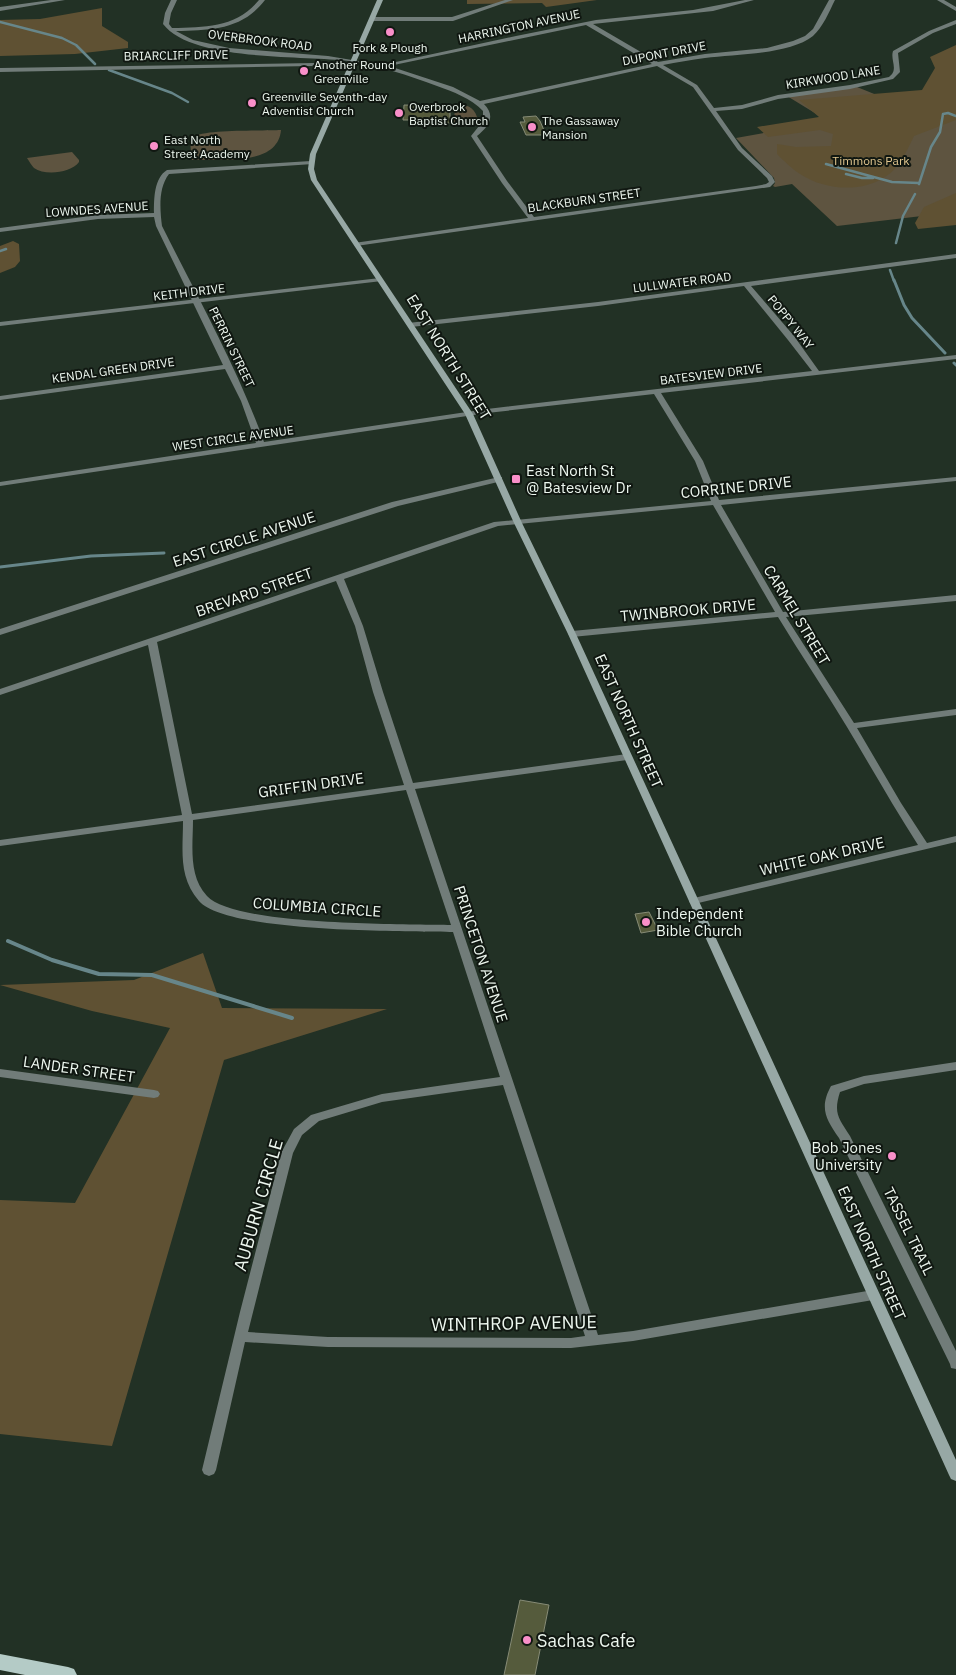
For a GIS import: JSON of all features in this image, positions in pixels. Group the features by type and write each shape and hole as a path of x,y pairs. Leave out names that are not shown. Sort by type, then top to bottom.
{"main road":[{"path":"311,164 316,146 380,0"},
{"name":"EAST NORTH STREET","path":"311,164 314,180 469,414 518,523 572,634 956,1475"},
{"path":"1,1663 68,1675"}],"street":[{"path":"0,9 62,0"},
{"path":"174,0 166,20 172,30 230,24 253,13 262,0"},
{"path":"372,19 453,19 510,0"},
{"name":"HARRINGTON AVENUE","path":"382,66 588,24 701,10 751,0"},
{"name":"DUPONT DRIVE","path":"480,103 658,64 770,48 803,39 809,36 821,20 832,0"},
{"path":"940,0 956,10"},
{"name":"KIRKWOOD LANE","path":"713,110 742,107 778,97 850,87 891,78 895,76 898,69 894,56 895,52 931,32 956,22"},
{"path":"588,24 695,86 713,110"},
{"name":"OVERBROOK ROAD","path":"172,30 186,39 217,48 353,61"},
{"path":"353,61 382,66 451,89 480,103 487,111 487,116 483,126 474,136 504,182 532,218"},
{"name":"BRIARCLIFF DRIVE","path":"0,70 338,63 353,61"},
{"name":"BLACKBURN STREET","path":"356,244 771,184 773,180 744,153 713,110"},
{"name":"PERRIN STREET","path":"261,446 246,401 159,226 157,215 161,179 167,172 311,164"},
{"name":"LOWNDES AVENUE","path":"11,229 142,214 157,215"},
{"name":"LOWNDES AVENUE","path":"0,230 143,218 157,215"},
{"name":"LULLWATER ROAD","path":"411,325 747,285 956,256"},
{"name":"KEITH DRIVE","path":"0,324 380,280"},
{"name":"POPPY WAY","path":"747,285 792,338 817,374"},
{"name":"BATESVIEW DRIVE","path":"469,414 956,357"},
{"name":"KENDAL GREEN DRIVE","path":"0,398 229,366"},
{"name":"CARMEL STREET","path":"656,392 699,461 716,503 782,616 925,847"},
{"name":"WEST CIRCLE AVENUE","path":"0,484 469,414"},
{"name":"CORRINE DRIVE","path":"518,523 956,479"},
{"name":"EAST CIRCLE AVENUE","path":"0,632 395,504 499,480"},
{"name":"BREVARD STREET","path":"0,692 497,524 518,523"},
{"name":"PRINCETON AVENUE","path":"339,577 359,626 378,692 411,786 506,1080 594,1340"},
{"name":"TWINBROOK DRIVE","path":"572,634 782,616 956,598"},
{"name":"COLUMBIA CIRCLE","path":"152,641 188,818 188,866 192,884 204,900 224,911 273,921 458,929"},
{"path":"851,726 956,712"},
{"name":"GRIFFIN DRIVE","path":"0,843 627,757"},
{"name":"WHITE OAK DRIVE","path":"694,901 956,839"},
{"name":"TASSEL TRAIL","path":"956,1066 864,1080 834,1089 829,1106 831,1116 844,1136 956,1364"},
{"name":"LANDER STREET","path":"0,1074 154,1094"},
{"name":"AUBURN CIRCLE","path":"209,1470 287,1153 298,1132 315,1118 357,1104 437,1089 506,1080"},
{"name":"WINTHROP AVENUE","path":"241,1337 319,1341 462,1344 572,1343 633,1336 874,1295"}],"green space":[{"path":"467,0 597,0 546,7 542,3 467,4"},
{"path":"102,8 102,26 128,42 128,48 75,54 0,56 0,20 40,19"},
{"path":"956,45 956,120 914,136 895,169 875,182 865,186 842,188 820,183 797,172 777,154 777,144 796,147 831,146 833,134 820,130 768,137 757,127 819,117 799,100 922,90 935,68 930,57"},
{"name":"Timmons Park","path":"956,86 956,212 837,226 792,184 773,186 775,183 774,178 736,138 797,127 823,118 787,96 857,87 904,106"},
{"path":"456,104 472,108 477,117 474,124 453,124"},
{"path":"281,130 277,142 270,150 259,155 231,160 192,160 190,142 193,142 193,137 199,134"},
{"path":"72,152 79,160 75,166 64,171 51,173 34,168 27,158"},
{"path":"956,193 956,225 918,229 915,223 924,207"},
{"path":"13,241 19,244 20,261 15,267 0,273 0,246"},
{"path":"203,953 222,1008 387,1009 224,1060 112,1446 0,1434 0,1200 75,1203 170,1028 92,1011 0,985 134,980"}],"building":[{"name":"Overbrook Baptist Church","path":"404,105 450,106 450,123 435,123 436,121 429,120 403,120"},
{"name":"The Gassaway Mansion","path":"536,116 546,135 526,135 520,122 525,122 523,117"},
{"name":"Independent Bible Church","path":"649,912 658,930 641,933 635,914"},
{"name":"Sachas Cafe","path":"520,1600 549,1605 535,1675 504,1675"}],"waterway":[{"path":"0,22 62,38 76,45 95,64"},
{"path":"109,70 172,93 188,102"},
{"path":"919,184 931,147 940,132 943,114 948,113 956,116"},
{"path":"826,164 892,182 919,183"},
{"path":"846,174 862,178 873,178"},
{"path":"896,243 903,216 915,194"},
{"path":"0,251 6,249"},
{"path":"890,270 894,281"},
{"path":"894,280 904,305 912,318 945,353"},
{"path":"0,567 91,556 164,553"},
{"path":"8,941 52,960 99,974 152,975 292,1018"}],"place":[{"name":"Fork & Plough","path":"390,32"},
{"name":"Another Round Greenville","path":"304,71"},
{"name":"Greenville Seventh-day Adventist Church","path":"252,103"},
{"name":"Overbrook Baptist Church","path":"399,113"},
{"name":"The Gassaway Mansion","path":"532,127"},
{"name":"East North Street Academy","path":"154,146"},
{"name":"East North St @ Batesview Dr","path":"516,479"},
{"name":"Independent Bible Church","path":"646,922"},
{"name":"Bob Jones University","path":"892,1156"},
{"name":"Sachas Cafe","path":"527,1640"}]}
